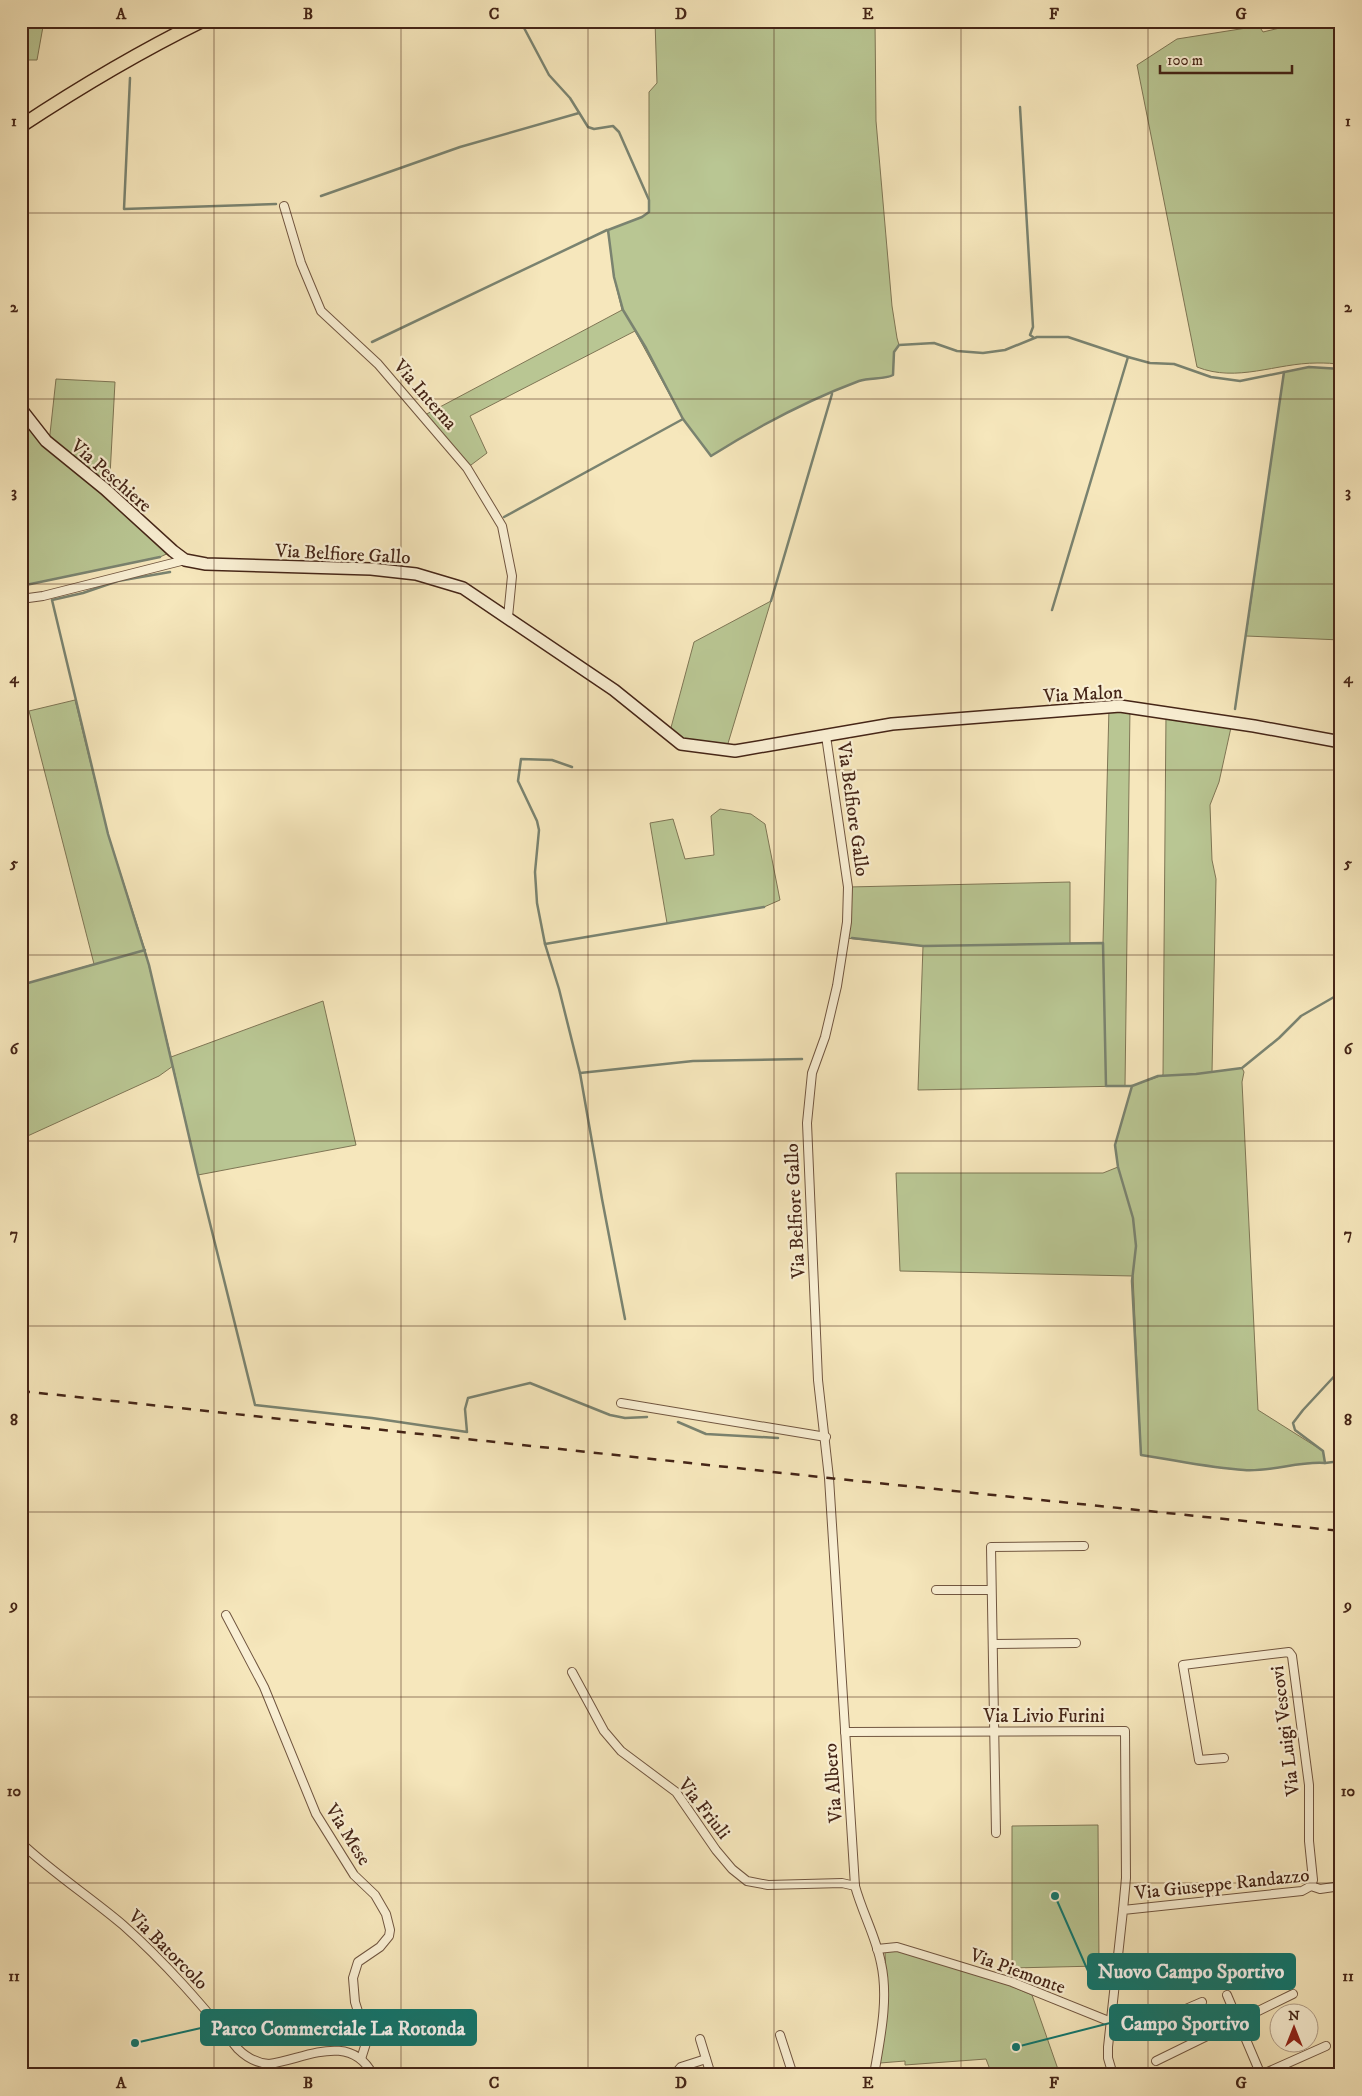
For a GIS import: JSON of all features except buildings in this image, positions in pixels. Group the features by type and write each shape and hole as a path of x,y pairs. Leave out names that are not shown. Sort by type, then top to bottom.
{"main road":[{"path":"21,126 103,73 202,21"}],"street":[{"name":"Via Interna","path":"284,206 301,262 321,311 378,364 468,468 502,526 512,576 508,617"},
{"name":"Via Peschiere","path":"21,409 46,441 185,560"},
{"name":"Via Peschiere","path":"21,599 43,596 185,560 206,564"},
{"name":"Via Belfiore Gallo","path":"206,564 371,569 416,574 463,588 614,690 681,744 735,751 826,736 848,887 846,938 825,1037 812,1073 807,1124 818,1380 830,1484"},
{"name":"Via Malon","path":"826,736 892,724 1120,706 1254,726 1341,742"},
{"path":"622,1403 826,1437"},
{"name":"Via Albero","path":"830,1484 855,1886 862,1910 878,1949 883,1971 883,1999 874,2075"},
{"path":"996,1833 990,1547 1084,1546"},
{"path":"936,1590 992,1590"},
{"name":"Via Mese","path":"226,1615 264,1687 316,1814 354,1876 375,1895 386,1914 390,1930 389,1936 380,1947 358,1962 353,1978 355,2002 367,2040 361,2059"},
{"path":"993,1644 1076,1643"},
{"name":"Via Luigi Vescovi","path":"1224,1758 1198,1760 1184,1664 1289,1652 1292,1656 1309,1785 1309,1841 1313,1880 1311,1886"},
{"name":"Via Friuli","path":"572,1672 604,1731 621,1751 676,1792 716,1850 732,1869 747,1881 768,1885 842,1883 855,1886"},
{"name":"Via Livio Furini","path":"845,1732 1125,1732 1126,1878 1123,1910"},
{"name":"Via Batorcolo","path":"21,1843 101,1907 143,1944 186,1987 238,2049 250,2058 260,2063 269,2064 319,2052 339,2050 354,2054 361,2059"},
{"name":"Via Giuseppe Randazzo","path":"1113,2075 1108,2058 1109,2022 1123,1910 1302,1890 1311,1886 1320,1889 1341,1886"},
{"name":"Via Piemonte","path":"878,1949 897,1947 1012,1982 1121,2026 1144,2027 1202,2002"},
{"path":"1156,2061 1293,1994"},
{"path":"1227,1995 1261,2075 1326,2046"},
{"path":"780,2035 793,2075"},
{"path":"700,2039 711,2075"},
{"path":"361,2059 373,2075"},
{"path":"674,2075 681,2067 706,2059"}],"green space":[{"path":"21,21 44,21 37,60 21,60"},
{"path":"655,21 875,21 876,121 892,306 899,345 894,352 893,375 859,381 802,405 711,456 683,419 635,331 470,416 487,453 467,468 423,416 622,310 614,277 608,230 642,217 649,212 649,92 657,83"},
{"path":"1309,21 1341,21 1341,365 1326,363 1302,364 1242,373 1212,371 1197,367 1137,65 1177,39 1259,26 1263,32"},
{"path":"1309,367 1341,369 1341,640 1246,636 1284,372"},
{"path":"56,379 115,382 109,494 173,551 160,557 21,586 21,409 49,443"},
{"path":"771,601 726,750 681,744 669,735 694,642"},
{"path":"75,700 108,834 145,950 171,1057 323,1001 356,1145 198,1175 173,1066 159,1076 21,1139 21,985 94,964 29,711"},
{"path":"1109,707 1130,708 1125,1086 918,1090 923,946 846,938 848,887 1070,882 1070,943 1103,943"},
{"path":"1166,713 1232,723 1219,782 1210,805 1212,860 1216,879 1212,1072 1242,1068 1244,1072 1242,1082 1258,1410 1323,1451 1325,1463 1244,1470 1205,1466 1141,1455 1133,1276 900,1271 896,1173 1103,1173 1118,1167 1115,1145 1132,1086 1163,1075"},
{"path":"720,809 751,814 765,824 780,900 764,907 667,923 650,823 673,819 685,859 714,855 711,816"},
{"path":"1098,1825 1099,1966 1012,1968 1012,1826"},
{"path":"898,1951 966,1970 1032,1995 1060,2075 992,2075 986,2059 905,2065 905,2061 880,2063 887,1996 885,1952"}],"waterway":[{"path":"460,21 484,25 523,26 549,75 570,98 588,127 594,129 613,126 619,132 649,200 649,212 642,217 608,230 614,277 623,310 646,348 683,419 711,456 802,405 859,381 893,375 894,352 899,345 934,343 957,351 983,353 1005,350 1037,337 1068,337 1150,363 1174,364 1211,377 1240,381 1309,367 1341,369"},
{"path":"523,26 546,21"},
{"path":"130,78 124,209 276,204"},
{"path":"1020,107 1033,327 1030,335 1033,337"},
{"path":"321,196 460,147 579,113"},
{"path":"372,342 607,230"},
{"path":"1052,610 1128,357"},
{"path":"1235,709 1284,372"},
{"path":"771,601 832,394"},
{"path":"504,517 683,419"},
{"path":"21,586 160,557"},
{"path":"170,572 118,581 83,593 52,600 108,834 149,965 198,1175 255,1405 372,1418 467,1432 465,1409 468,1398 530,1383 610,1415 625,1418 647,1417"},
{"path":"572,767 552,760 521,759 518,781 537,821 539,830 535,872 537,903 545,944 559,989 580,1073 625,1319"},
{"path":"545,944 764,907"},
{"path":"852,938 923,946 1103,943 1106,1086 1132,1086"},
{"path":"21,985 145,950"},
{"path":"1325,1463 1244,1470 1205,1466 1141,1455 1132,1281 1136,1246 1133,1218 1118,1167 1115,1145 1132,1086 1158,1076 1196,1074 1242,1068 1279,1038 1301,1016 1341,993"},
{"path":"580,1073 693,1061 802,1059"},
{"path":"1341,1369 1293,1423 1295,1430 1323,1451 1325,1463 1341,1461"},
{"path":"678,1422 706,1434 778,1438"}],"railway":[{"path":"21,1391 1341,1531"}],"place":[{"name":"Nuovo Campo Sportivo","path":"1055,1896"},
{"name":"Parco Commerciale La Rotonda","path":"135,2043"},
{"name":"Campo Sportivo","path":"1016,2047"}]}
